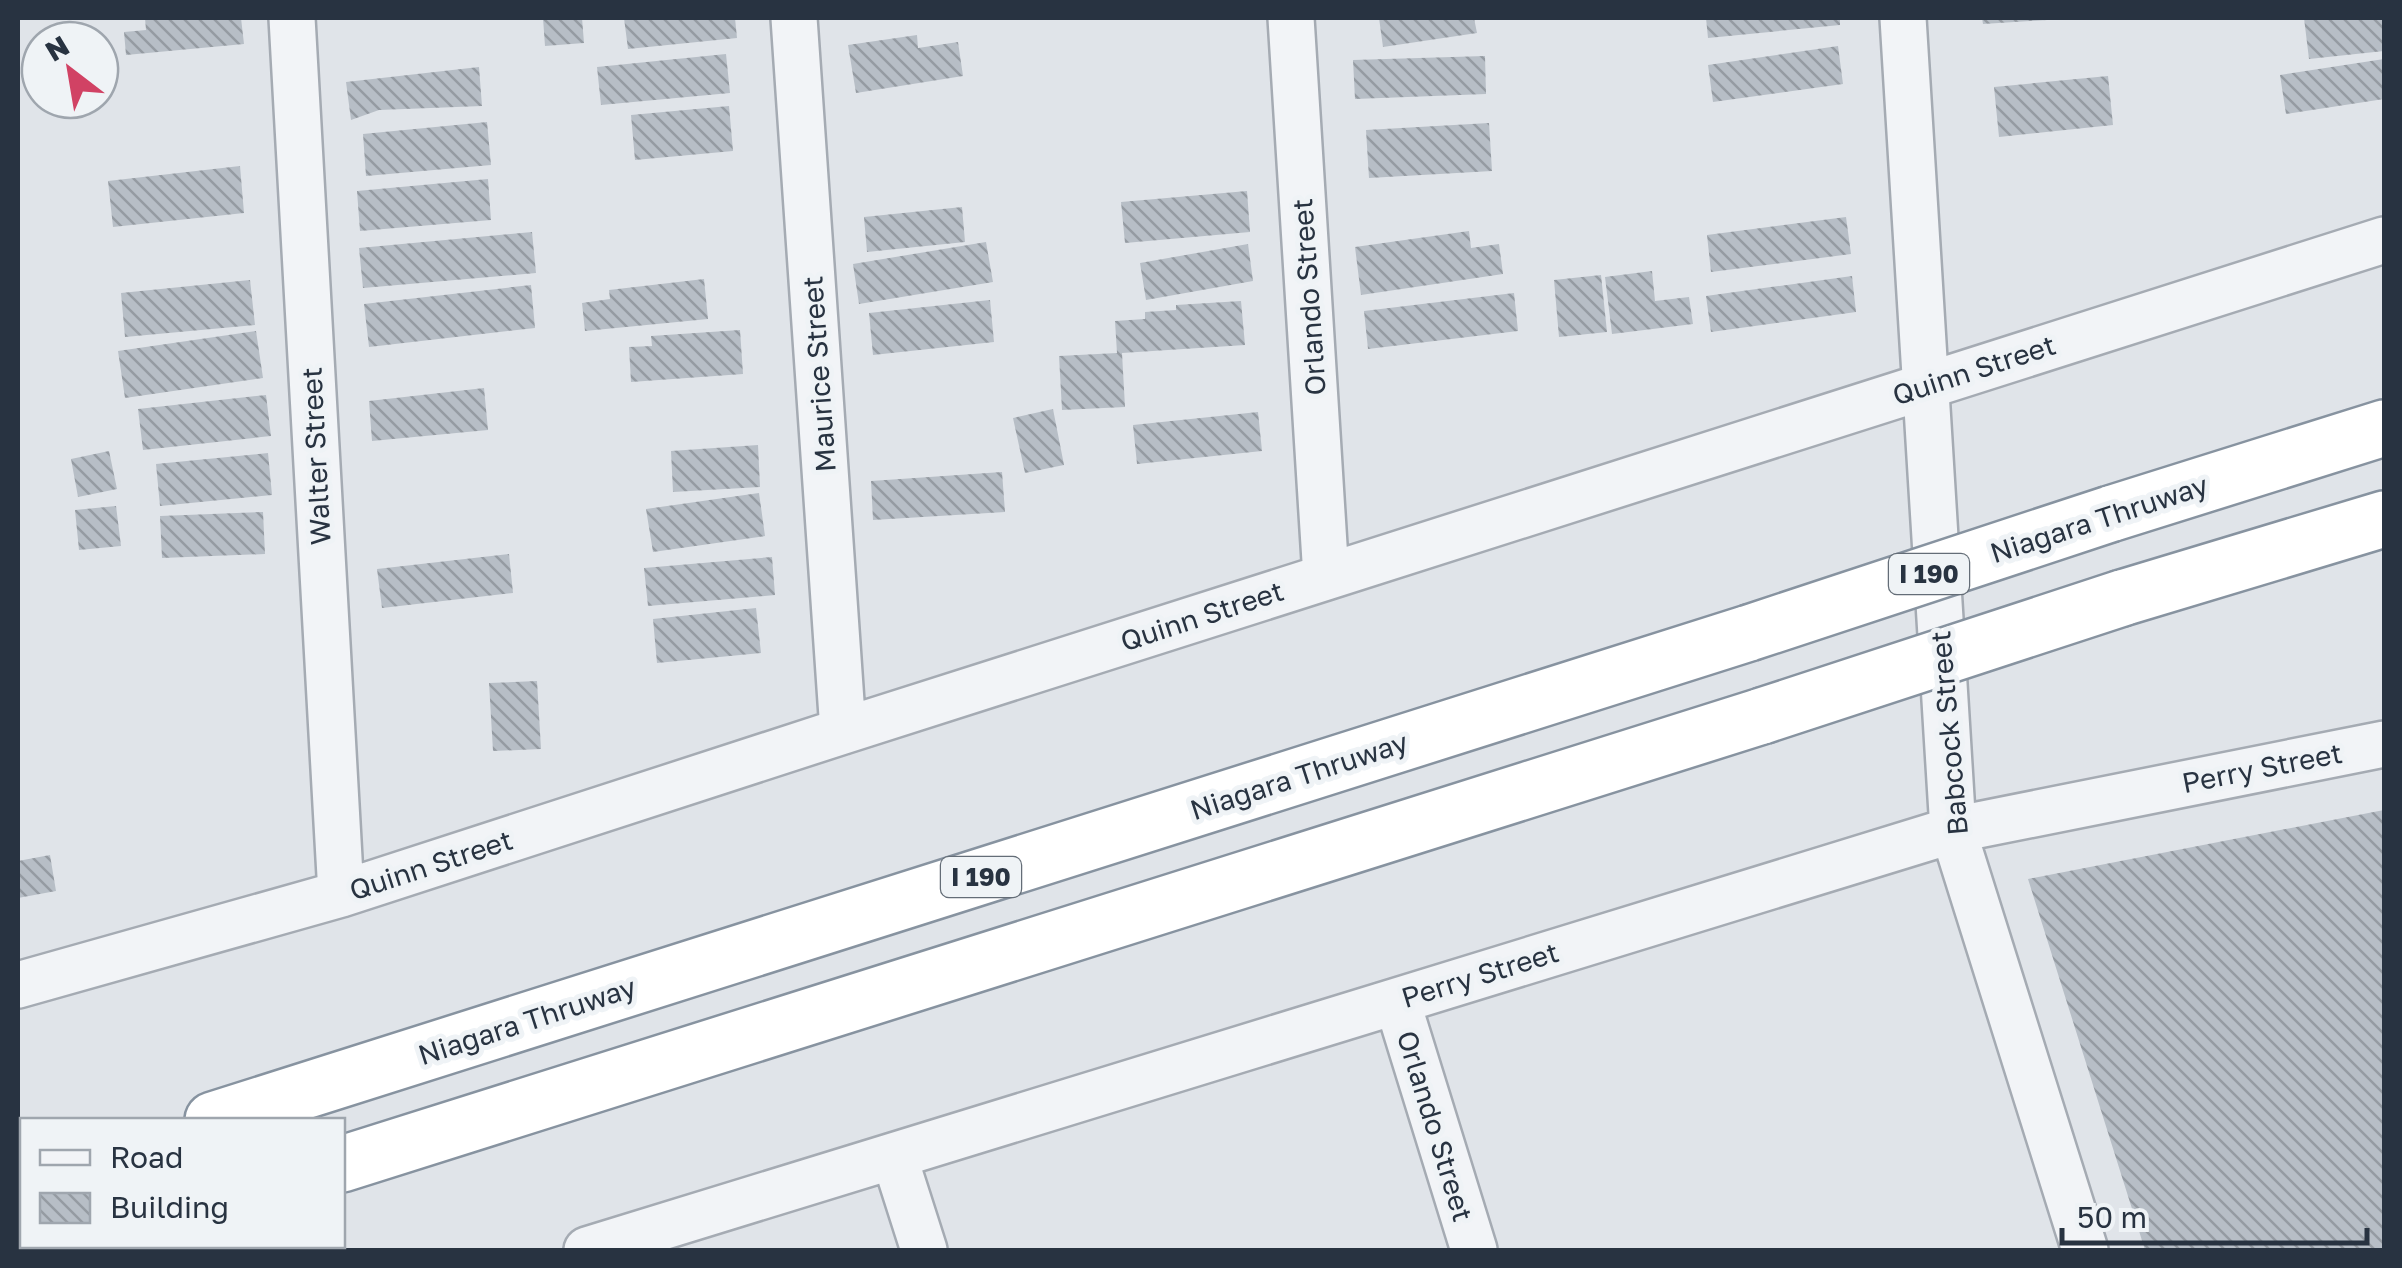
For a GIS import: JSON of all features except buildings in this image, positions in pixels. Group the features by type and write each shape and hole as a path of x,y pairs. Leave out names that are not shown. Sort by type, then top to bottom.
{"highway":[{"name":"Niagara Thruway","path":"219,1118 2384,428"},
{"path":"345,1163 1762,716 2122,598 2384,519"}],"street":[{"name":"Walter Street","path":"292,18 341,894"},
{"name":"Maurice Street","path":"794,18 843,731"},
{"name":"Orlando Street","path":"1291,18 1326,577"},
{"name":"Babcock Street","path":"1903,18 1952,830 2085,1250"},
{"name":"Quinn Street","path":"18,986 341,894 2384,240"},
{"name":"Perry Street","path":"587,1250 1952,830 2384,744"},
{"name":"Orlando Street","path":"1397,1001 1474,1250"},
{"path":"894,1156 924,1250"}]}
